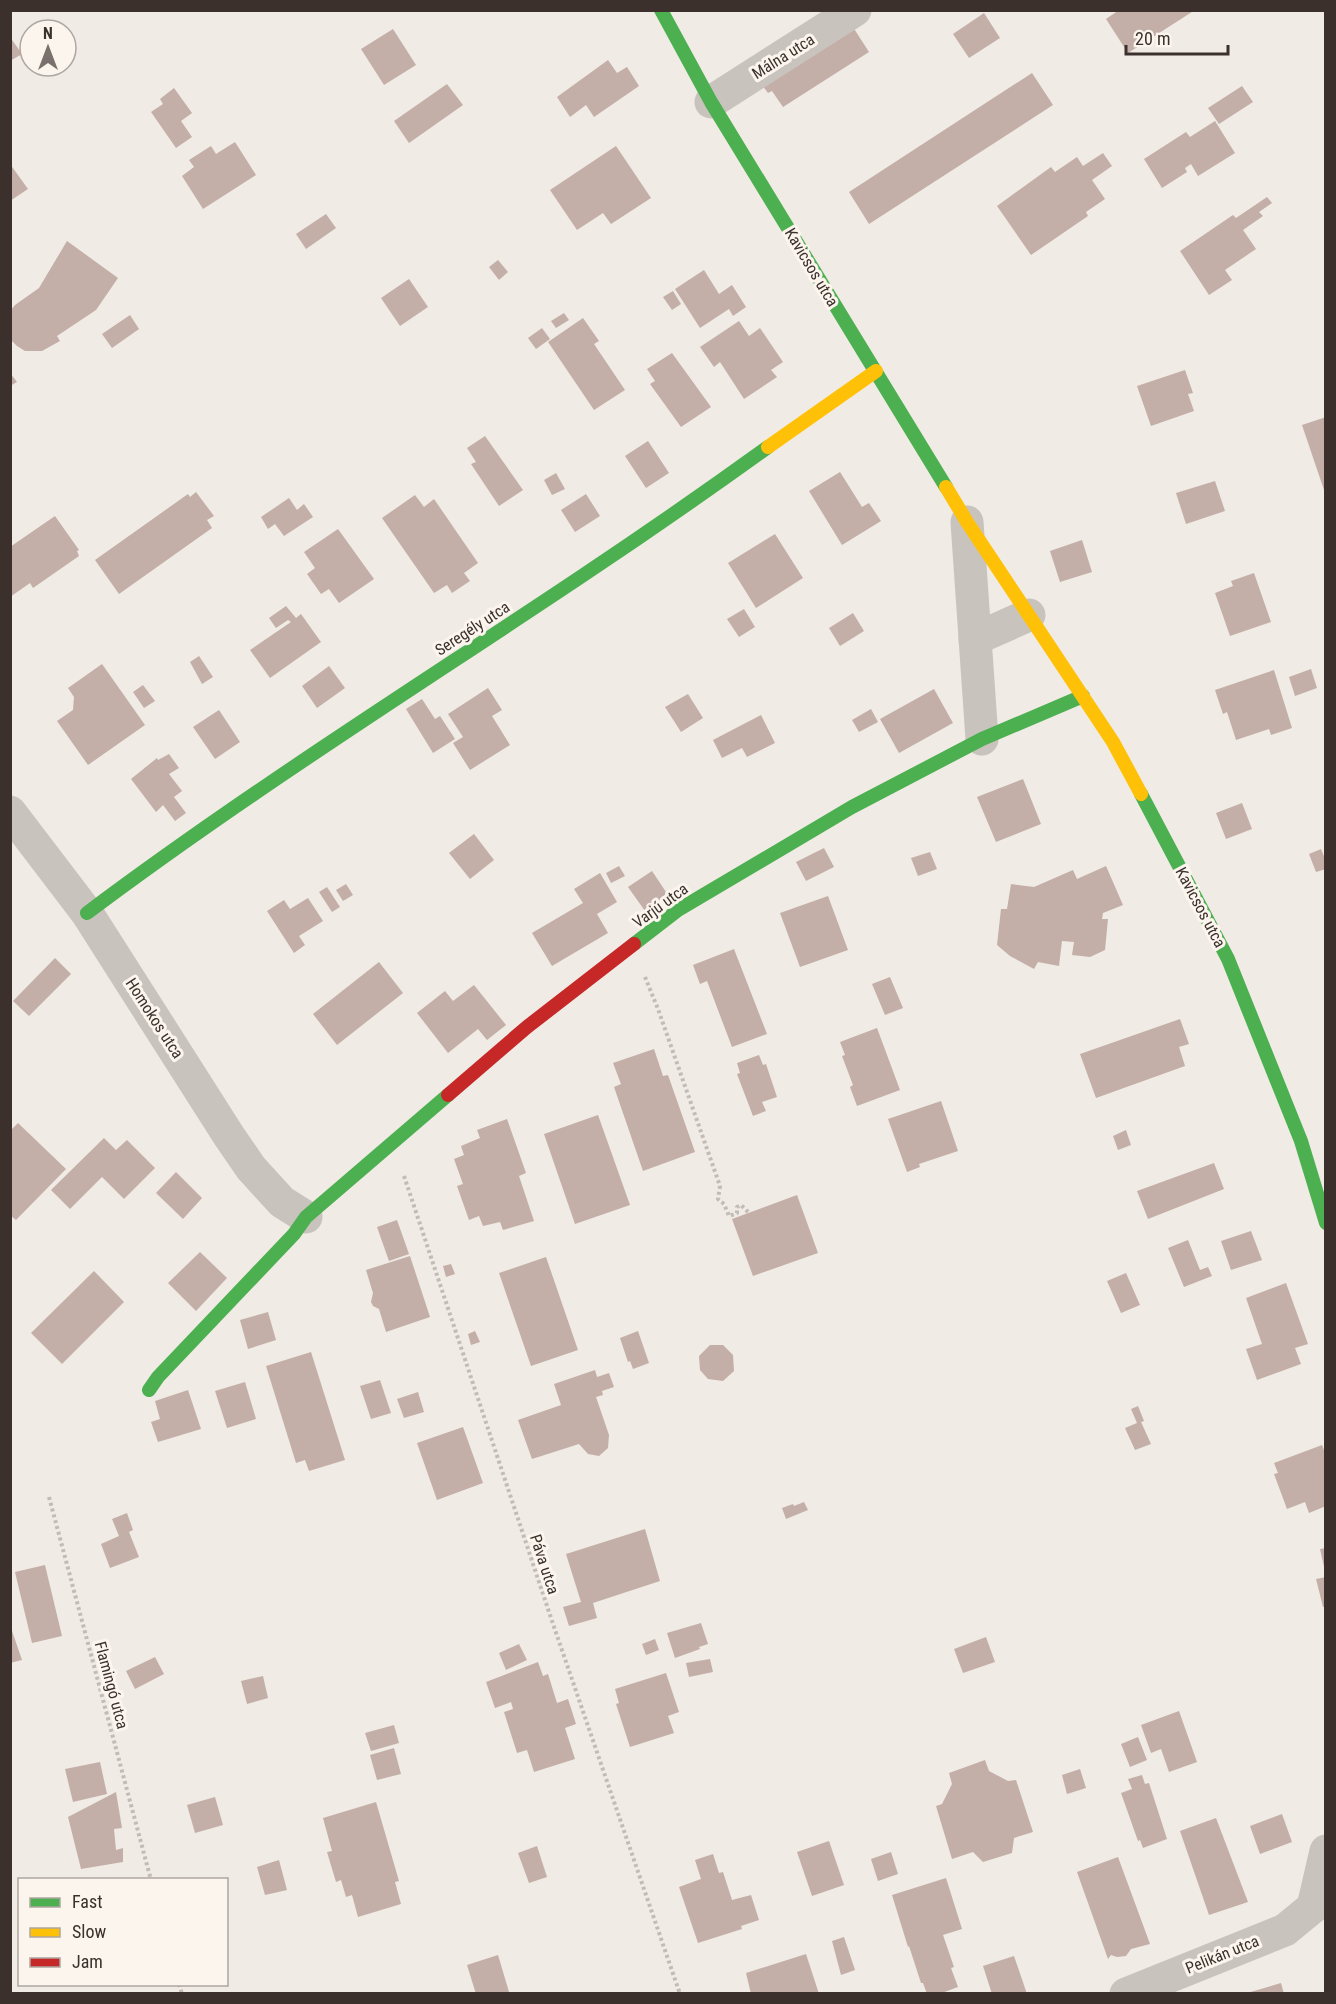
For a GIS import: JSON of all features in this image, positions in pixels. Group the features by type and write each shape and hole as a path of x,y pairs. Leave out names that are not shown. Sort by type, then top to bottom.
{"street":[{"name":"Kavicsos utca","path":"661,10 711,102 967,522 1113,742 1228,959 1301,1141 1326,1223"},
{"name":"Málna utca","path":"711,102 855,10"},
{"name":"Seregély utca","path":"87,913 159,857 585,574 876,371"},
{"name":"Kavicsos utca","path":"967,522 982,739"},
{"path":"975,639 1029,615"},
{"name":"Varjú utca","path":"149,1390 158,1377 294,1234 306,1217 527,1027 678,910 852,807 982,739 1083,696"},
{"name":"Homokos utca","path":"10,812 87,913 176,1050 228,1136 282,1202 306,1217"},
{"path":"1319,1912 1326,1851"},
{"name":"Pelikán utca","path":"1126,1994 1285,1930 1319,1912"}],"path":[{"path":"631,946 658,1009 720,1186 717,1199 724,1204 729,1216 737,1213 737,1207 741,1205 748,1212"},
{"name":"Páva utca","path":"393,1141 553,1624 680,1994"},
{"name":"Flamingó utca","path":"49,1497 150,1878"}],"building":[{"path":"1119,10 1195,10 1128,53 1106,19"},
{"path":"984,13 1000,38 969,58 953,34"},
{"path":"851,24 869,52 783,107 772,91 768,93 762,85"},
{"path":"393,29 416,65 384,85 361,49"},
{"path":"10,37 18,48 18,56 10,61"},
{"path":"608,60 617,73 627,67 639,86 594,117 586,105 570,117 557,97"},
{"path":"1032,73 1053,105 869,224 849,192"},
{"path":"447,84 463,105 409,143 394,121"},
{"path":"1242,86 1253,102 1219,124 1208,108"},
{"path":"174,88 192,113 181,121 192,137 176,148 151,112 163,104 160,99"},
{"path":"1215,121 1235,153 1198,176 1191,164 1185,168 1187,172 1162,188 1144,159 1186,132 1190,137"},
{"path":"235,142 256,175 203,209 182,176 194,167 189,160 211,146 216,154"},
{"path":"616,146 651,198 611,224 603,213 577,230 550,190"},
{"path":"1103,153 1112,166 1092,180 1105,199 1086,212 1088,216 1031,255 997,206 1051,167 1055,172 1077,157 1083,166"},
{"path":"10,164 28,189 10,201"},
{"path":"1267,197 1272,203 1259,212 1263,216 1243,230 1256,249 1225,270 1232,280 1209,295 1180,251 1233,215 1236,218"},
{"path":"326,214 336,228 306,249 296,234"},
{"path":"67,241 118,278 96,310 57,336 60,341 42,351 25,351 10,339 10,311 39,288"},
{"path":"498,260 508,272 499,280 489,267"},
{"path":"704,270 719,294 732,285 746,307 733,316 729,309 700,328 675,289"},
{"path":"409,279 428,307 400,326 381,298"},
{"path":"673,291 681,304 672,310 663,297"},
{"path":"564,313 569,320 556,328 551,321"},
{"path":"130,315 139,329 112,348 102,334"},
{"path":"583,318 599,341 594,344 625,390 594,410 548,342"},
{"path":"739,321 749,336 760,328 783,362 771,370 777,377 744,399 720,362 714,367 700,347"},
{"path":"542,328 550,339 536,349 528,338"},
{"path":"672,353 711,407 681,427 650,384 655,381 647,369"},
{"path":"1185,370 1193,393 1188,394 1194,411 1151,426 1137,386"},
{"path":"10,373 17,382 10,386"},
{"path":"1326,417 1326,493 1325,493 1302,425"},
{"path":"485,436 523,490 499,506 471,464 476,462 467,448"},
{"path":"648,441 669,473 646,488 625,456"},
{"path":"840,472 862,507 869,503 881,521 842,545 809,491"},
{"path":"556,473 565,489 552,495 544,480"},
{"path":"1215,481 1225,511 1186,524 1176,493"},
{"path":"196,492 214,516 207,520 212,528 119,594 95,560 188,494 190,497"},
{"path":"586,494 600,516 575,532 561,510"},
{"path":"415,495 424,507 434,499 478,563 464,573 470,581 452,593 447,585 434,593 382,518"},
{"path":"289,498 297,510 304,504 313,517 284,536 275,524 268,529 261,517"},
{"path":"55,516 79,550 77,551 79,556 33,588 30,583 10,597 10,547"},
{"path":"338,529 374,579 339,603 329,589 321,594 307,574 315,568 304,552"},
{"path":"775,534 803,578 756,608 728,563"},
{"path":"1082,540 1092,572 1060,582 1050,551"},
{"path":"1254,573 1271,622 1230,636 1215,593 1233,586 1231,581"},
{"path":"286,606 296,618 301,614 321,642 270,678 250,650 291,622 288,620 276,628 269,618"},
{"path":"744,609 755,627 739,637 727,619"},
{"path":"853,613 864,631 840,646 829,628"},
{"path":"199,656 213,677 202,684 190,662"},
{"path":"102,664 145,725 88,765 57,721 73,710 74,697 68,688"},
{"path":"329,666 345,688 317,708 302,686"},
{"path":"1311,669 1317,688 1295,696 1289,677"},
{"path":"1274,670 1292,728 1271,735 1269,729 1236,740 1227,712 1223,714 1215,690"},
{"path":"143,685 155,701 144,708 133,692"},
{"path":"488,688 502,710 492,716 510,745 470,770 453,743 463,737 448,714"},
{"path":"934,689 953,723 899,753 880,719"},
{"path":"688,694 703,718 681,732 665,707"},
{"path":"422,699 435,719 440,716 455,739 433,753 406,709"},
{"path":"871,709 878,722 859,732 852,720"},
{"path":"219,710 240,742 215,759 193,727"},
{"path":"761,715 775,743 747,757 742,748 722,758 713,740"},
{"path":"169,754 179,768 169,774 182,791 174,797 186,813 175,821 163,805 156,812 131,779 157,758 158,760"},
{"path":"1023,779 1041,824 996,842 977,797"},
{"path":"1242,803 1252,829 1226,839 1216,813"},
{"path":"474,834 494,860 470,879 449,853"},
{"path":"824,848 834,867 806,881 796,862"},
{"path":"1321,849 1326,861 1326,869 1316,872 1309,854"},
{"path":"930,852 937,869 918,876 911,858"},
{"path":"619,866 625,876 611,883 606,873"},
{"path":"1106,866 1123,905 1103,913 1102,919 1108,919 1105,950 1090,957 1072,955 1074,942 1062,941 1059,966 1038,962 1034,969 1010,956 997,945 1001,909 1007,909 1011,884 1034,887 1073,870 1077,879"},
{"path":"652,871 668,895 645,911 628,887"},
{"path":"600,873 617,902 597,914 608,933 552,966 532,933 583,903 574,889"},
{"path":"346,884 353,895 343,901 336,890"},
{"path":"327,887 340,907 332,912 319,892"},
{"path":"828,896 848,950 800,967 780,913"},
{"path":"308,898 323,921 299,936 305,945 294,953 267,911 284,900 290,909"},
{"path":"734,949 767,1034 732,1047 707,981 700,984 693,965"},
{"path":"55,958 71,974 29,1016 13,1001"},
{"path":"379,962 403,993 337,1045 313,1014"},
{"path":"890,977 903,1008 885,1015 872,984"},
{"path":"474,985 506,1025 487,1040 478,1029 448,1053 417,1013 445,991 453,1001"},
{"path":"1180,1019 1189,1044 1179,1047 1185,1066 1096,1098 1080,1054"},
{"path":"877,1028 900,1090 857,1106 850,1087 853,1085 842,1056 845,1055 840,1042"},
{"path":"654,1049 663,1076 668,1075 695,1152 643,1171 614,1087 621,1084 613,1063"},
{"path":"759,1055 763,1065 766,1064 777,1097 762,1102 766,1111 753,1116 737,1074 740,1073 737,1063"},
{"path":"941,1101 958,1151 919,1164 920,1167 907,1172 888,1119"},
{"path":"598,1115 630,1205 575,1224 544,1134"},
{"path":"507,1119 526,1173 519,1176 534,1221 503,1230 500,1222 483,1226 479,1216 469,1220 457,1186 463,1184 454,1159 464,1155 461,1146 480,1138 477,1130"},
{"path":"18,1123 66,1169 16,1220 10,1215 10,1131"},
{"path":"1126,1130 1131,1145 1118,1150 1113,1136"},
{"path":"104,1138 116,1150 127,1140 155,1168 124,1199 102,1177 70,1209 51,1190"},
{"path":"1214,1163 1224,1189 1148,1219 1137,1191"},
{"path":"176,1172 202,1198 183,1219 156,1193"},
{"path":"797,1195 818,1253 753,1276 732,1219"},
{"path":"397,1220 409,1254 389,1261 377,1227"},
{"path":"1251,1231 1262,1260 1231,1270 1221,1241"},
{"path":"1188,1240 1200,1270 1208,1267 1212,1276 1184,1287 1168,1248"},
{"path":"200,1252 227,1278 196,1311 168,1283"},
{"path":"410,1256 430,1317 386,1332 379,1309 371,1302 373,1293 366,1270"},
{"path":"546,1257 578,1350 531,1366 499,1273"},
{"path":"451,1264 455,1274 446,1277 443,1266"},
{"path":"94,1271 124,1302 62,1364 31,1333"},
{"path":"1126,1273 1140,1305 1121,1313 1107,1281"},
{"path":"1286,1283 1308,1344 1295,1348 1301,1364 1257,1380 1246,1349 1262,1344 1246,1298"},
{"path":"268,1312 276,1340 248,1349 240,1320"},
{"path":"475,1331 480,1342 471,1345 468,1334"},
{"path":"638,1331 649,1363 633,1369 630,1361 628,1362 620,1338"},
{"path":"710,1345 723,1345 733,1355 734,1371 723,1381 708,1379 700,1370 699,1356"},
{"path":"311,1352 345,1460 309,1471 305,1460 296,1463 266,1366"},
{"path":"595,1370 597,1377 609,1373 614,1387 602,1391 603,1395 596,1397 609,1435 608,1448 599,1456 588,1454 579,1444 532,1459 518,1420 561,1405 554,1384"},
{"path":"380,1380 391,1413 371,1419 360,1386"},
{"path":"245,1382 256,1419 227,1428 215,1391"},
{"path":"188,1390 201,1429 158,1442 151,1422 160,1419 155,1401"},
{"path":"418,1392 424,1412 404,1418 397,1399"},
{"path":"1138,1406 1144,1421 1141,1422 1151,1444 1135,1450 1125,1428 1137,1423 1131,1409"},
{"path":"463,1427 483,1483 437,1500 417,1443"},
{"path":"1322,1445 1326,1455 1326,1506 1309,1513 1305,1502 1287,1509 1274,1474 1278,1473 1274,1463"},
{"path":"804,1502 808,1510 786,1519 782,1508"},
{"path":"127,1513 133,1530 129,1532 139,1557 110,1568 101,1544 119,1536 112,1519"},
{"path":"645,1529 660,1581 593,1603 597,1618 569,1626 563,1607 581,1602 566,1554"},
{"path":"1326,1548 1326,1571 1325,1571 1320,1549"},
{"path":"45,1565 62,1636 32,1643 15,1572"},
{"path":"1326,1577 1326,1606 1323,1607 1316,1579"},
{"path":"701,1623 708,1644 675,1658 667,1633"},
{"path":"10,1625 22,1660 10,1663"},
{"path":"986,1637 995,1662 963,1673 954,1649"},
{"path":"655,1639 659,1650 646,1655 642,1644"},
{"path":"519,1644 527,1660 506,1670 499,1653"},
{"path":"155,1657 164,1674 135,1689 126,1671"},
{"path":"710,1659 713,1672 689,1677 686,1663"},
{"path":"538,1662 543,1676 548,1674 557,1703 568,1699 576,1724 565,1728 575,1759 534,1772 527,1750 517,1753 504,1712 513,1709 511,1702 495,1708 486,1682"},
{"path":"666,1673 679,1712 668,1716 674,1733 630,1747 616,1704 619,1703 615,1689"},
{"path":"263,1676 268,1698 247,1704 241,1681"},
{"path":"1179,1711 1197,1762 1169,1772 1161,1749 1151,1753 1141,1725"},
{"path":"394,1725 399,1743 371,1751 365,1733"},
{"path":"1138,1737 1147,1760 1130,1767 1121,1744"},
{"path":"394,1748 401,1774 377,1780 370,1755"},
{"path":"985,1760 989,1771 1008,1781 1016,1780 1033,1832 1014,1838 1012,1853 983,1862 973,1852 952,1859 936,1806 942,1804 952,1784 949,1773"},
{"path":"100,1762 107,1794 73,1802 65,1769"},
{"path":"1080,1769 1086,1788 1067,1794 1062,1775"},
{"path":"1142,1775 1145,1784 1149,1783 1167,1839 1143,1848 1140,1840 1138,1841 1121,1793 1132,1789 1128,1779"},
{"path":"116,1792 122,1828 114,1829 116,1850 123,1848 123,1862 81,1869 68,1817"},
{"path":"215,1797 223,1825 195,1833 187,1805"},
{"path":"376,1802 399,1881 395,1882 401,1904 358,1917 352,1895 346,1897 341,1880 336,1882 327,1852 332,1851 323,1818"},
{"path":"1282,1814 1292,1842 1260,1854 1250,1826"},
{"path":"1216,1818 1248,1902 1209,1915 1180,1831"},
{"path":"829,1841 844,1885 812,1896 797,1852"},
{"path":"537,1846 547,1877 529,1883 518,1853"},
{"path":"891,1852 898,1874 878,1881 871,1859"},
{"path":"713,1854 719,1873 723,1872 732,1900 751,1895 759,1920 741,1926 742,1929 698,1943 679,1887 701,1879 695,1860"},
{"path":"1118,1857 1150,1944 1131,1949 1126,1956 1111,1955 1108,1959 1077,1872"},
{"path":"279,1860 287,1890 265,1895 257,1867"},
{"path":"946,1878 962,1929 943,1935 958,1987 939,1994 927,1994 908,1947 892,1895"},
{"path":"844,1937 855,1970 841,1975 832,1941"},
{"path":"806,1954 819,1994 751,1994 746,1973"},
{"path":"498,1955 509,1992 476,1994 467,1965"},
{"path":"1014,1956 1027,1994 992,1994 983,1966"},
{"path":"1281,1983 1284,1994 1247,1994 1247,1993"}],"traffic: fast":[{"path":"661,10 711,102 946,487"},
{"path":"87,913 208,825 606,560 768,447"},
{"path":"634,944 678,910 852,807 982,739 1083,696"},
{"path":"1141,794 1228,959 1301,1141 1326,1223"},
{"path":"149,1390 158,1377 294,1234 306,1217 448,1095"}],"traffic: slow":[{"path":"768,447 876,371"},
{"path":"946,487 1113,742 1141,794"}],"traffic: jam":[{"path":"448,1095 527,1027 634,944"}]}
